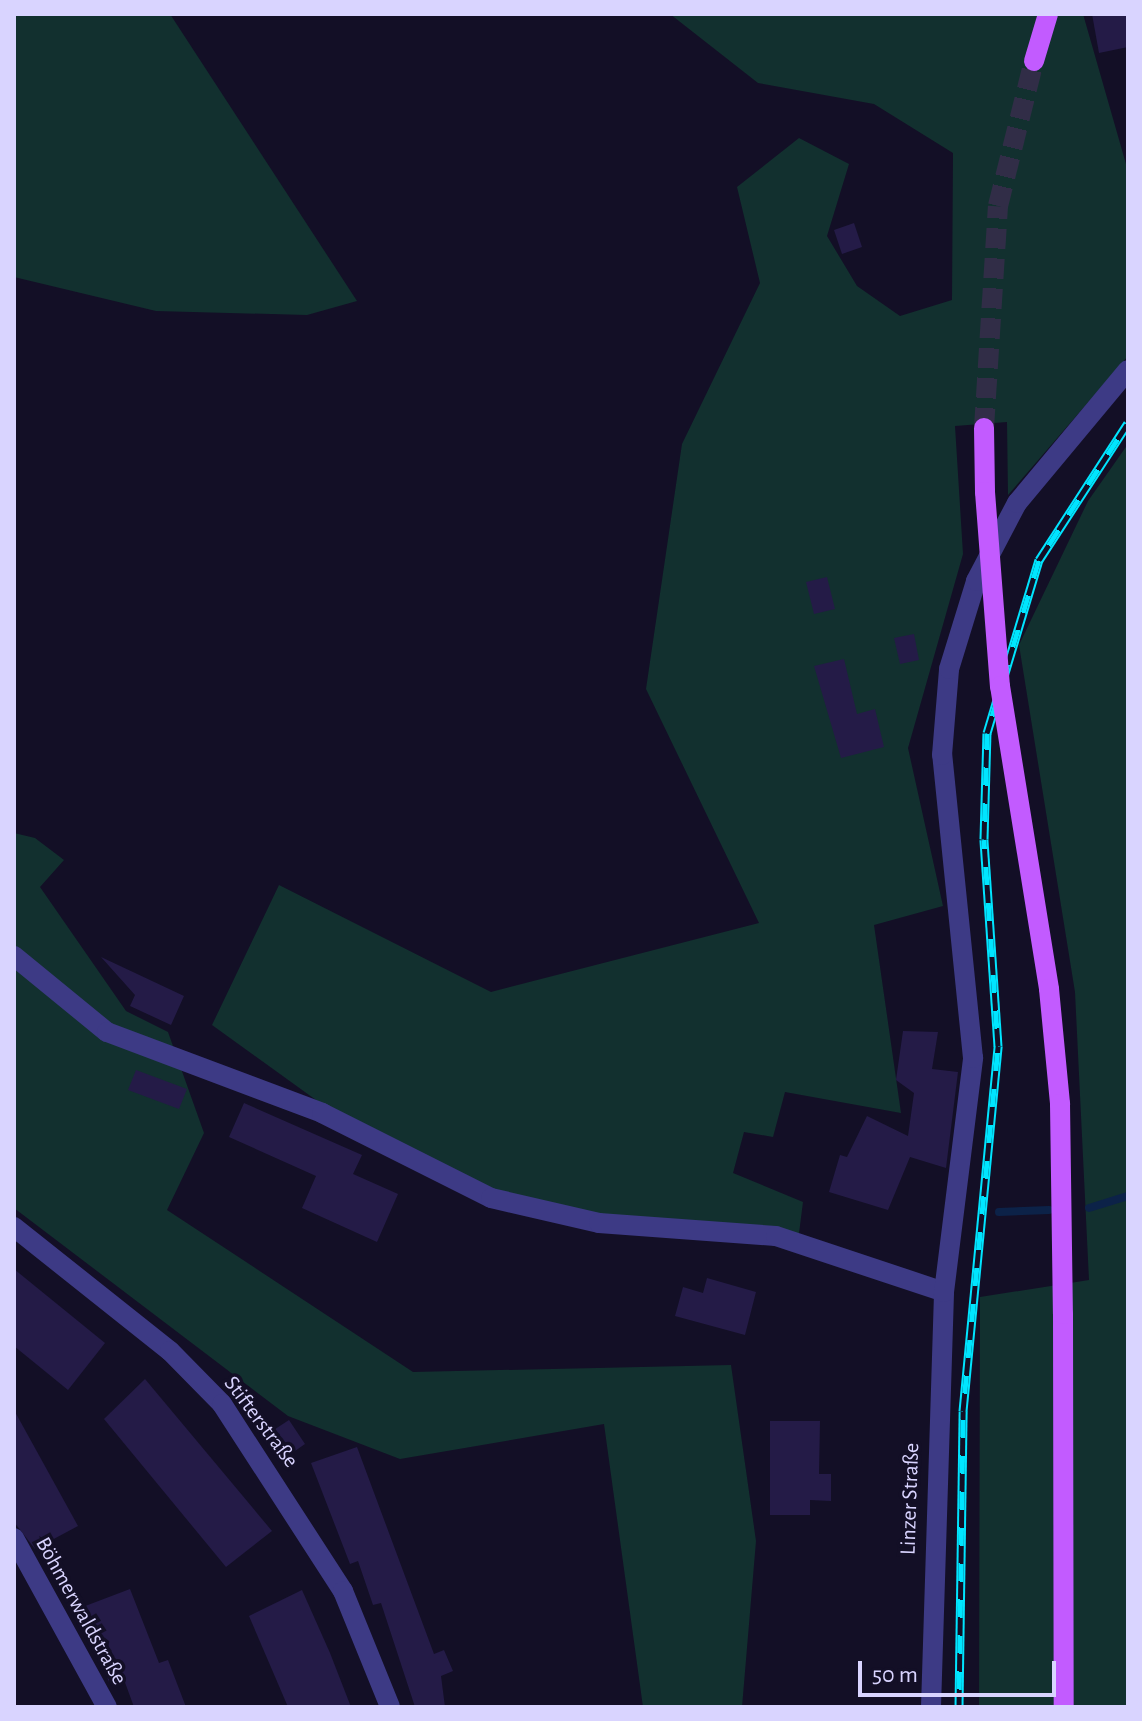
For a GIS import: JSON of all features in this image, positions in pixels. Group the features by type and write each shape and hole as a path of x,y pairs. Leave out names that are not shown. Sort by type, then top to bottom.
{"main road":[{"path":"1034,61 1048,15"},
{"path":"984,428 985,492 1000,686 1049,989 1060,1104 1064,1707"}],"street":[{"name":"Linzer Straße","path":"931,1707 944,1292 973,1058 942,755 949,669 976,581 1017,503 1128,370"},
{"path":"14,956 107,1032 322,1113 491,1198 599,1223 776,1236 944,1292"},
{"name":"Stifterstraße","path":"14,1227 170,1351 222,1404 343,1591 390,1707"},
{"name":"Böhmerwaldstraße","path":"14,1538 107,1707"}],"green space":[{"path":"14,14 170,14 357,301 307,315 156,311 14,277"},
{"path":"670,14 1083,14 1128,171 1128,356 1008,495 1007,422 955,426 963,554 908,748 943,906 874,925 901,1113 785,1092 773,1137 744,1132 733,1173 803,1202 798,1241 502,1207 370,1139 212,1025 279,885 491,992 759,923 646,689 682,444 760,283 737,187 799,138 849,164 827,236 857,286 900,316 952,300 953,153 874,104 758,83"},
{"path":"1128,444 1128,1707 979,1707 980,1297 1089,1280 1075,992 1019,645 1088,501"},
{"path":"14,833 35,838 64,860 40,887 126,1011 168,1032 204,1133 167,1210 413,1372 731,1365 756,1541 742,1707 643,1707 604,1424 400,1459 288,1416 14,1208"}],"building":[{"path":"1092,14 1128,14 1128,47 1099,53"},
{"path":"854,223 862,247 842,254 834,230"},
{"path":"827,577 835,609 814,614 806,582"},
{"path":"914,634 919,660 900,664 894,638"},
{"path":"844,659 857,714 875,709 884,747 841,758 814,666"},
{"path":"101,957 184,996 171,1025 130,1006 135,995"},
{"path":"903,1031 938,1032 932,1069 958,1072 946,1168 910,1157 888,1210 829,1192 840,1155 847,1157 867,1116 908,1136 914,1093 896,1080"},
{"path":"136,1070 187,1089 179,1109 128,1090"},
{"path":"244,1103 362,1155 353,1174 398,1194 377,1242 302,1208 316,1176 229,1137"},
{"path":"14,1269 105,1343 68,1390 14,1346"},
{"path":"707,1278 756,1292 745,1335 675,1316 683,1287 703,1293"},
{"path":"145,1379 272,1531 226,1567 104,1419"},
{"path":"14,1410 78,1526 35,1549 14,1522"},
{"path":"289,1420 305,1444 282,1460 266,1435"},
{"path":"770,1421 820,1421 819,1474 831,1474 831,1501 810,1500 810,1515 770,1515"},
{"path":"357,1447 434,1654 444,1650 453,1671 441,1676 445,1707 415,1707 381,1603 373,1605 358,1561 350,1564 311,1463"},
{"path":"130,1589 159,1663 168,1660 186,1707 134,1707 123,1677 109,1682 80,1608"},
{"path":"302,1590 351,1707 288,1707 249,1616"}],"waterway":[{"path":"1089,1208 1128,1196"},
{"path":"999,1212 1049,1210"}],"tunnel":[{"path":"984,428 998,206 1034,61"}],"railway":[{"path":"959,1707 963,1411 998,1046 984,839 987,733 1039,560 1128,423"}]}
